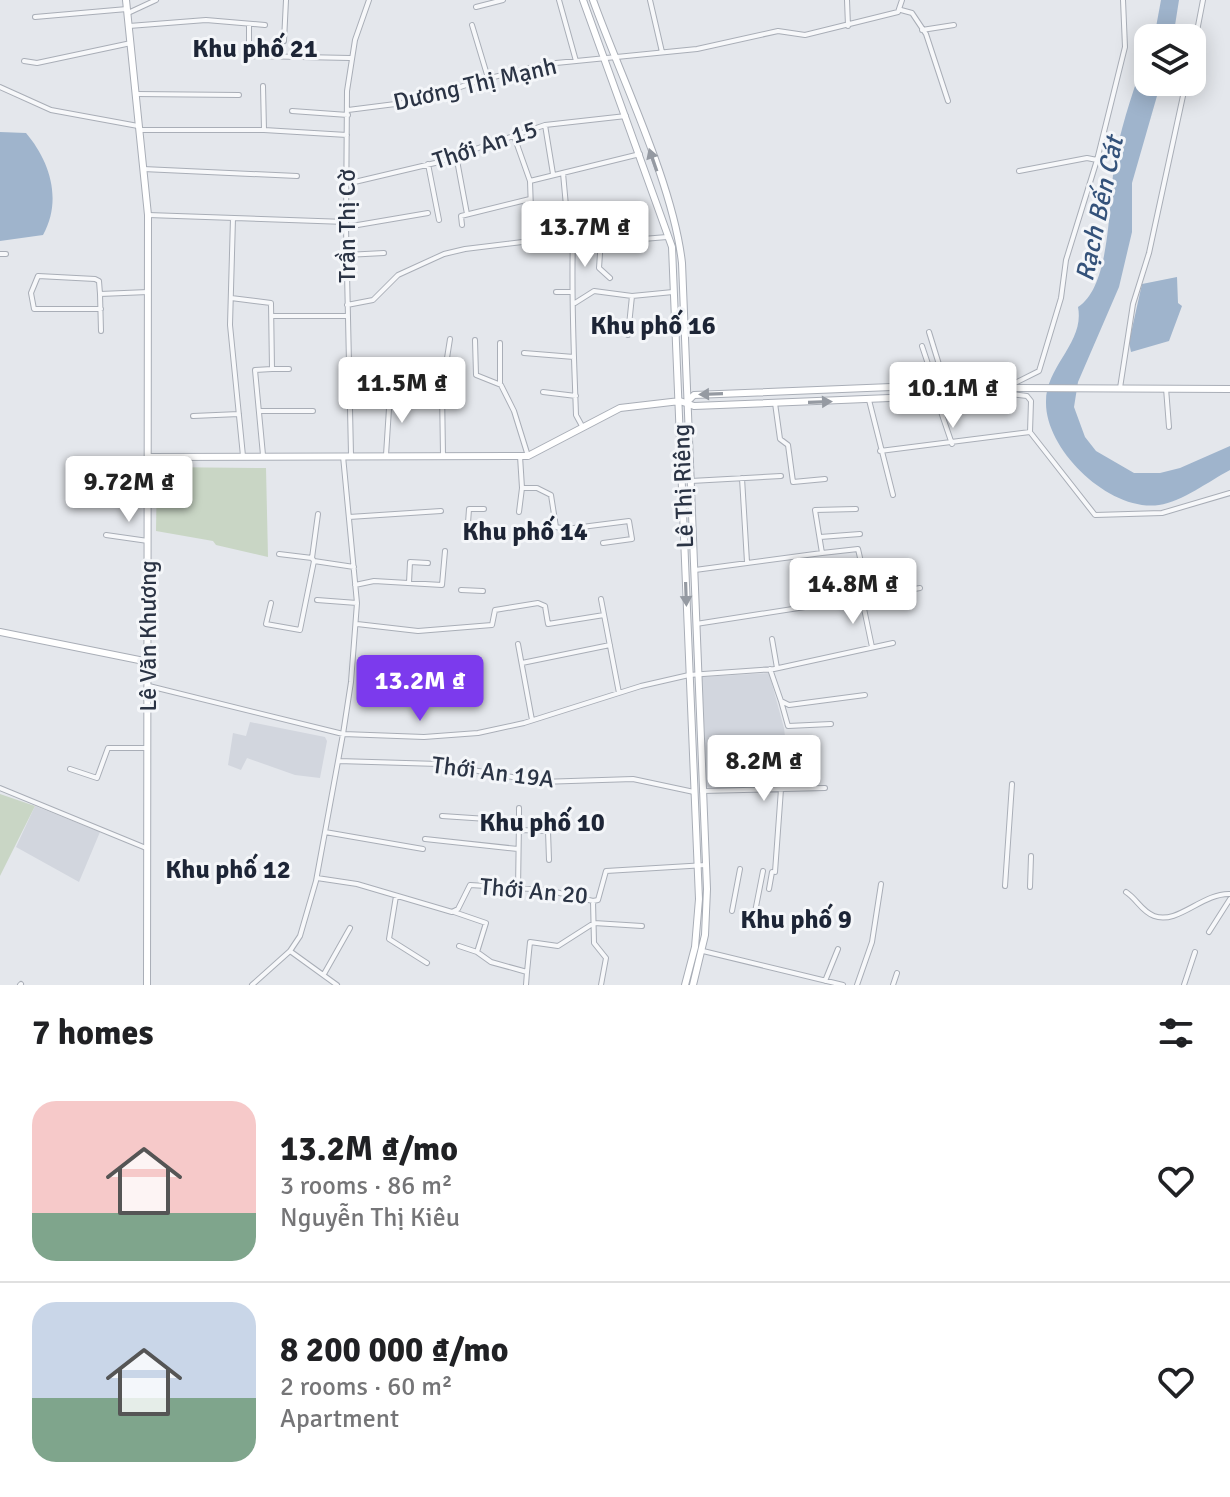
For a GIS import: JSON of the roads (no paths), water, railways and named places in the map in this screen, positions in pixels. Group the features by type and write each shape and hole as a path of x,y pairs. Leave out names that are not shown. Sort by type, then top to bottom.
{"street":[{"name":"Lê Văn Khương","path":"126,0 148,215 147,985"},
{"path":"35,17 128,11 156,0"},
{"path":"284,41 286,0"},
{"name":"Trần Thị Cờ","path":"351,454 346,255 347,135 351,58 369,0"},
{"path":"476,7 503,0"},
{"path":"559,0 576,61"},
{"name":"Lê Thị Riêng","path":"583,0 669,236 691,481 706,865 703,951 693,985"},
{"name":"Lê Thị Riêng","path":"593,0 677,233 684,294 689,675 699,921 685,985"},
{"path":"650,0 662,52"},
{"path":"847,0 848,26"},
{"path":"902,0 901,10 912,13 922,30 948,101"},
{"path":"684,401 694,406 987,394 1039,371 1061,298 1066,260 1097,160 1125,47 1123,0"},
{"path":"1198,24 1203,0"},
{"name":"Dương Thị Mạnh","path":"292,111 348,113 419,101 488,78 576,61 697,49 778,31 805,35 901,10"},
{"path":"129,26 206,20 265,25"},
{"path":"249,24 249,56 351,58"},
{"path":"472,25 488,78"},
{"path":"922,30 954,25"},
{"path":"24,61 43,62 131,43"},
{"path":"263,86 264,130"},
{"path":"0,87 51,110 138,128 347,135"},
{"path":"136,94 239,95"},
{"path":"1120,388 1133,304 1149,253 1183,96"},
{"name":"Thới An 15","path":"346,184 428,164 545,125 626,116"},
{"path":"545,125 554,175"},
{"path":"514,135 530,181 532,240"},
{"path":"530,181 640,154"},
{"path":"456,155 467,214"},
{"path":"1019,171 1087,158 1097,160"},
{"path":"428,164 439,220"},
{"path":"143,169 297,176"},
{"path":"563,173 571,240 570,292 575,303 576,415 582,427"},
{"path":"462,225 461,216 530,199"},
{"path":"148,215 346,225 428,213"},
{"path":"233,218 231,298 243,456"},
{"path":"347,305 373,300 398,275 444,254 532,240 669,236"},
{"path":"601,239 599,268 610,278"},
{"path":"346,255 384,253"},
{"path":"101,309 34,309 31,293 38,276 98,279 101,309 101,331"},
{"path":"575,303 594,291 632,296 673,292"},
{"path":"100,294 148,292"},
{"path":"556,292 570,292"},
{"path":"628,335 632,296"},
{"path":"231,298 268,300 272,316 272,369"},
{"path":"272,316 348,316"},
{"path":"929,332 945,384"},
{"path":"443,455 442,390 450,339"},
{"path":"475,340 476,375 501,385"},
{"path":"500,343 498,379 514,411 524,456 519,512"},
{"path":"922,346 935,385"},
{"path":"524,353 574,357"},
{"path":"349,361 406,368"},
{"path":"263,455 255,369 289,369"},
{"path":"149,457 351,454 524,456 620,408 684,401 694,395 990,383 1005,388 1230,389"},
{"path":"1005,388 1011,394 1027,396 1031,401 1030,432 1095,515 1162,513 1230,493"},
{"path":"1166,388 1169,427"},
{"path":"543,392 576,396"},
{"path":"386,455 390,393"},
{"path":"936,397 952,444"},
{"path":"869,400 893,495"},
{"path":"775,403 780,439 788,445 793,482 825,479"},
{"path":"259,411 313,411"},
{"path":"193,416 239,414"},
{"path":"880,451 1030,432"},
{"path":"254,984 290,951 300,936 317,878 343,734 357,603 343,456"},
{"path":"691,481 781,476"},
{"path":"742,478 747,562"},
{"path":"522,488 537,488 551,495 556,527 566,529 629,521 632,539 603,543"},
{"path":"468,523 469,509 484,509"},
{"path":"822,553 815,510 856,509"},
{"path":"349,517 441,511"},
{"path":"271,603 266,624 300,630 318,514"},
{"path":"820,537 860,534"},
{"path":"106,535 148,541"},
{"path":"695,570 858,549 869,597"},
{"path":"355,585 442,585 445,551"},
{"path":"279,554 354,567"},
{"path":"409,583 410,562 428,563"},
{"path":"696,624 920,588"},
{"path":"461,590 483,591"},
{"path":"601,599 619,693"},
{"path":"862,599 872,647"},
{"path":"317,600 357,603"},
{"path":"357,624 444,631 492,625 495,610 538,603 545,606 548,624 604,615"},
{"path":"0,632 149,662"},
{"path":"772,639 777,668"},
{"path":"149,686 343,734 434,736 478,733 532,721 619,693 689,675 777,668 893,643"},
{"path":"518,644 532,721"},
{"path":"522,663 610,644"},
{"path":"770,669 788,726 831,724"},
{"path":"781,701 789,705 865,695"},
{"path":"70,769 97,778 108,748 149,748"},
{"name":"Thới An 19A","path":"338,761 439,764 540,782 633,779 694,792"},
{"path":"1005,886 1012,784"},
{"path":"0,788 146,848"},
{"path":"702,791 825,788"},
{"path":"769,889 781,789"},
{"path":"518,890 519,808"},
{"path":"442,816 519,821"},
{"path":"519,830 548,831 549,860"},
{"path":"325,832 423,849"},
{"path":"425,839 519,849"},
{"path":"1030,887 1031,856"},
{"name":"Thới An 20","path":"317,878 357,884 452,912 458,909 470,885 547,890 593,901 598,900 606,871 706,865"},
{"path":"732,911 740,869"},
{"path":"754,917 763,871"},
{"path":"857,985 872,942 881,884"},
{"path":"1126,892 1146,912 1163,918 1180,914 1207,897 1230,896"},
{"path":"396,896 389,939 427,963"},
{"path":"1209,932 1230,896"},
{"path":"593,901 594,943 606,958 601,985"},
{"path":"452,912 486,923 477,952"},
{"path":"526,985 530,942 558,946 594,923 642,926"},
{"path":"324,974 350,928"},
{"path":"459,946 477,952 491,962 527,972"},
{"path":"825,981 838,949"},
{"path":"290,951 337,985"},
{"path":"703,951 843,985"},
{"path":"1184,985 1195,952"},
{"path":"893,985 897,973"}],"water":[{"path":"1161,0 1179,0 1175,24 1157,24"},
{"name":"Rạch Bến Cát","path":"1134,90 1134,96 1157,96 1132,183 1132,232 1119,287 1078,382 1074,407 1085,437 1096,451 1134,473 1160,473 1180,468 1230,446 1230,470 1186,496 1159,505 1140,505 1121,499 1084,475 1057,440 1046,403 1052,377 1076,332 1078,307 1089,296 1098,279 1107,237 1116,153"},
{"path":"0,132 26,133 47,168 52,208 43,235 0,241"},
{"path":"1177,277 1178,303 1182,306 1169,341 1131,352 1129,342 1142,284"}],"district":[{"name":"Khu phố 21","path":"255,49"},
{"name":"Khu phố 16","path":"653,326"},
{"name":"Khu phố 14","path":"525,532"},
{"name":"Khu phố 10","path":"542,823"},
{"name":"Khu phố 12","path":"228,870"},
{"name":"Khu phố 9","path":"796,920"}]}
